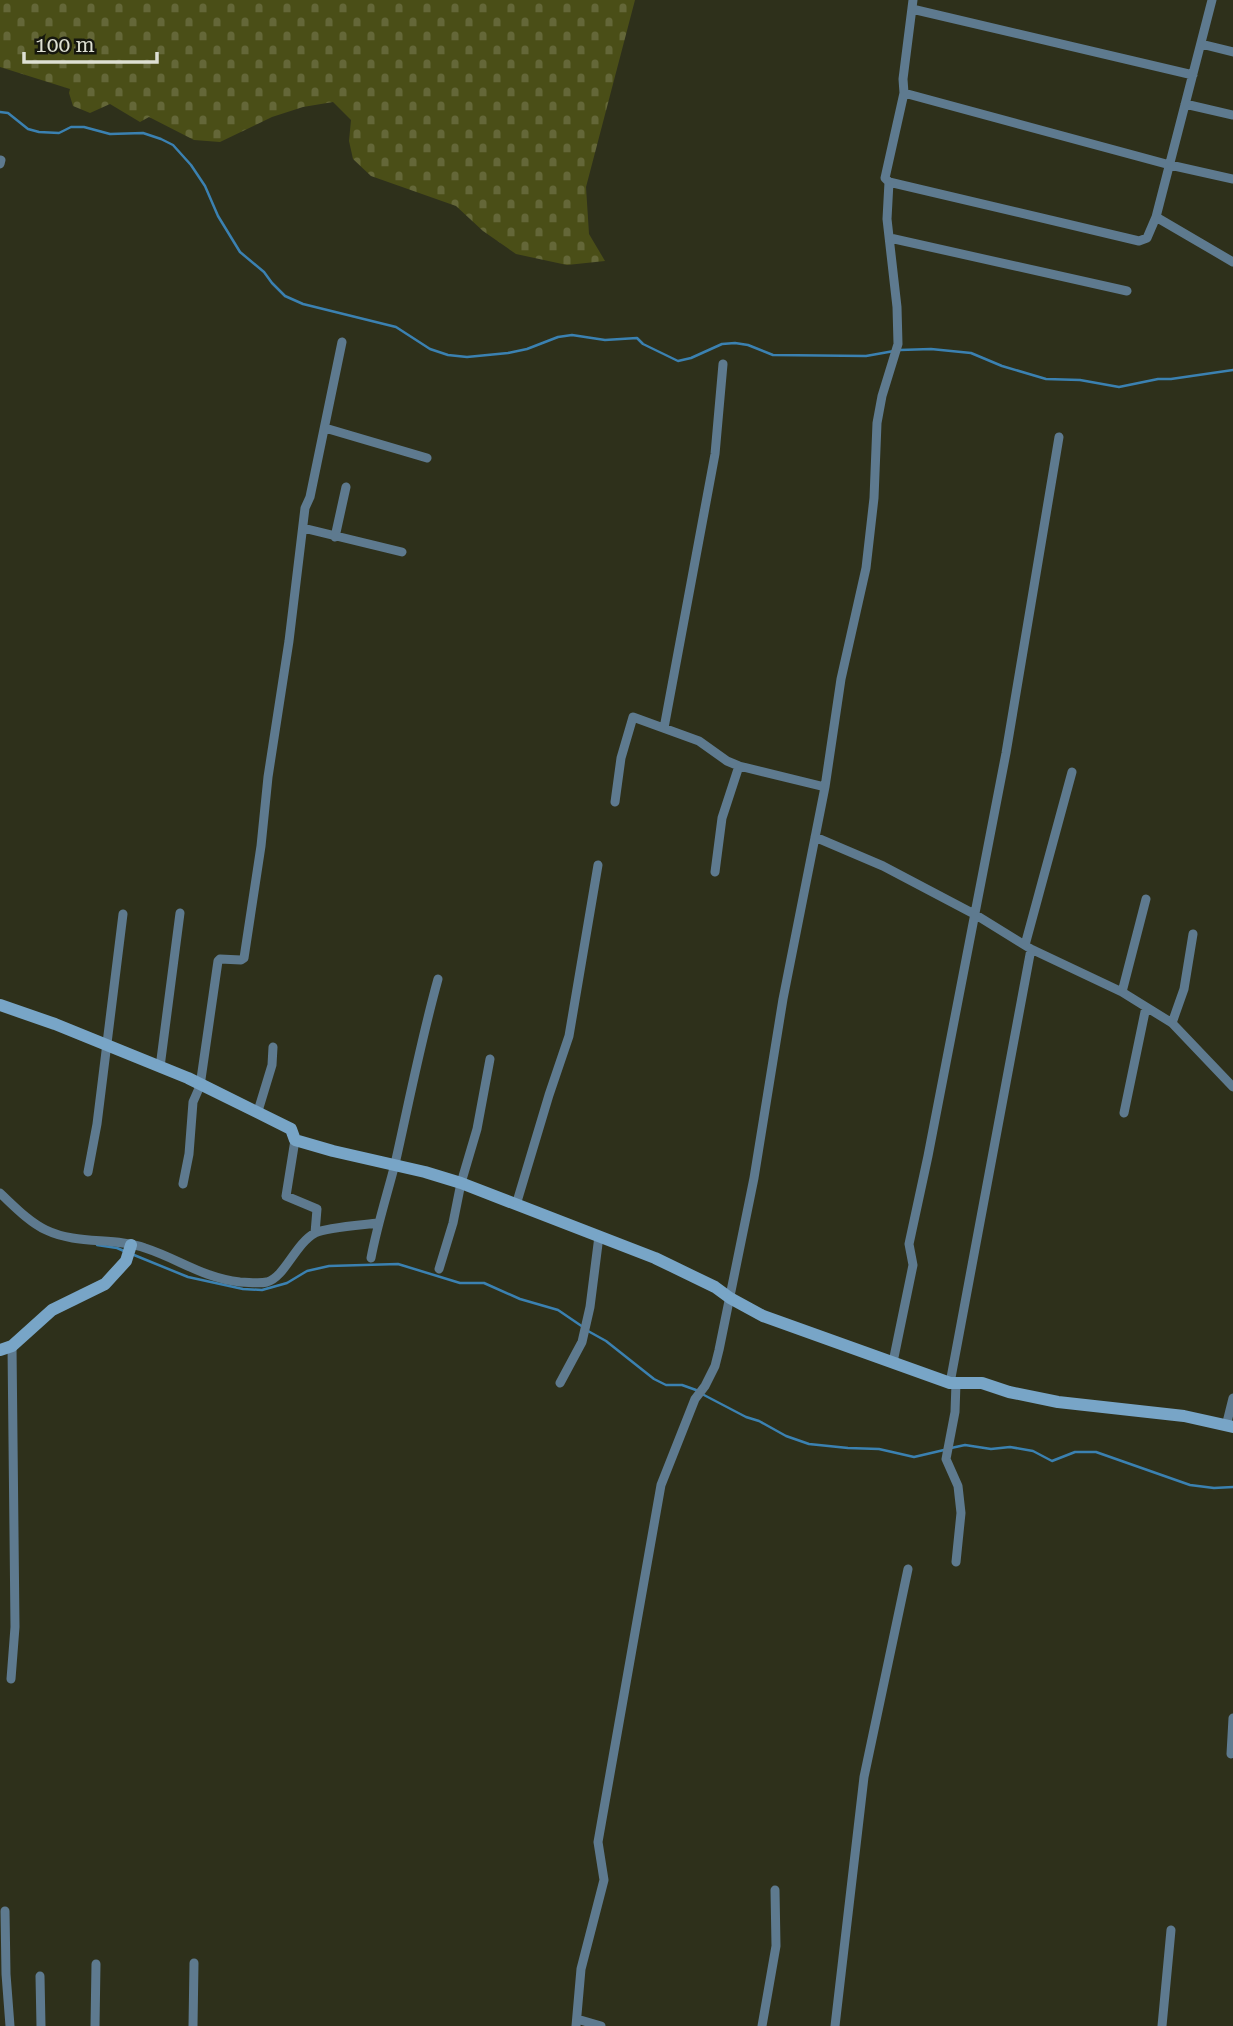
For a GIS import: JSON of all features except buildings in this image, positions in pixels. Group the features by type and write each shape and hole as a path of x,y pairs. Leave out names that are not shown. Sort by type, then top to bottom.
{"street":[{"path":"1193,75 913,4 903,79 904,93 885,178 889,182 1139,241 1147,238 1156,217 1170,165 1185,104 1193,75 1212,0"},
{"path":"1201,44 1233,52"},
{"path":"904,93 1170,165 1233,179"},
{"path":"1185,104 1233,115"},
{"path":"601,2026 577,2023 581,1969 604,1880 598,1842 661,1485 695,1399 715,1366 754,1178 783,999 825,787 841,679 866,568 874,498 877,423 882,396 898,344 887,219 889,182"},
{"path":"1156,217 1233,262"},
{"path":"890,238 1126,291"},
{"path":"183,1184 189,1154 193,1102 200,1086 218,960 244,958 305,508 326,428 342,342"},
{"path":"664,728 715,454 723,364"},
{"path":"326,428 427,458"},
{"path":"894,1363 913,1265 909,1244 1011,727 1059,437"},
{"path":"335,537 346,487"},
{"path":"303,528 402,552"},
{"path":"615,802 621,758 632,718 635,717 699,741 727,761 739,766 825,787"},
{"path":"715,872 722,818 739,766"},
{"path":"956,1562 961,1513 958,1486 946,1459 954,1412 953,1383 1028,947 1072,772"},
{"path":"815,837 883,866 976,915 1028,947 1122,992 1172,1023 1233,1087"},
{"path":"516,1205 569,1036 598,865"},
{"path":"1122,992 1146,899"},
{"path":"160,1067 180,913"},
{"path":"89,1172 123,914"},
{"path":"1172,1023 1184,989 1193,934"},
{"path":"372,1258 378,1223 438,979"},
{"path":"0,1004 188,1079 291,1129 295,1140 286,1196 317,1209 314,1233"},
{"path":"1124,1113 1146,1007"},
{"path":"258,1111 272,1065 273,1047"},
{"path":"439,1269 477,1129 491,1059"},
{"path":"295,1140 461,1183 655,1258 691,1274 763,1316 953,1383 982,1384 1058,1402 1184,1416 1230,1426 1233,1398"},
{"path":"0,1193 46,1230 91,1241 144,1247 205,1274 228,1280 260,1283 271,1281 281,1274 299,1247 314,1233 378,1223"},
{"path":"560,1383 582,1342 590,1307 599,1236"},
{"path":"11,1679 15,1627 6,1348 52,1310 104,1284 127,1261 131,1245"},
{"path":"835,2026 864,1777 908,1569"},
{"path":"1231,1754 1233,1718"},
{"path":"762,2026 776,1946 775,1890"},
{"path":"5,1911 10,2026"},
{"path":"1162,2026 1171,1930"},
{"path":"193,2026 194,1963"},
{"path":"95,2026 96,1964"},
{"path":"40,1976 41,2026"}],"green space":[{"path":"0,0 635,0 586,187 589,234 605,261 567,265 516,254 483,231 456,206 371,176 353,159 349,141 351,120 333,102 303,107 272,117 220,142 194,140 149,117 140,122 110,104 90,113 73,106 70,89 0,67"}],"waterway":[{"path":"0,112 8,113 28,129 39,132 59,133 71,127 84,127 110,134 143,133 173,145 205,186 218,216 240,252 264,272 285,296 303,304 396,327 430,349 448,355 467,357 508,353 572,335 605,340 637,338 643,344 678,361 722,344 735,343 773,355 866,356 894,351"},
{"path":"900,350 931,349 971,353 1002,366 1046,379 1080,380 1119,387 1158,379 1233,370"},
{"path":"97,1245 124,1251"},
{"path":"134,1255 188,1277 243,1289 262,1290 287,1283 307,1271 329,1266 398,1264 460,1283 484,1283 520,1299 558,1310 583,1327"},
{"path":"588,1331 606,1341 654,1379 666,1385 682,1385 696,1390"},
{"path":"702,1394 786,1436 809,1444 879,1449 914,1457 944,1450"},
{"path":"951,1448 965,1445 991,1449 1010,1447 1033,1451 1052,1461 1075,1452 1096,1452 1190,1485 1233,1487"}]}
